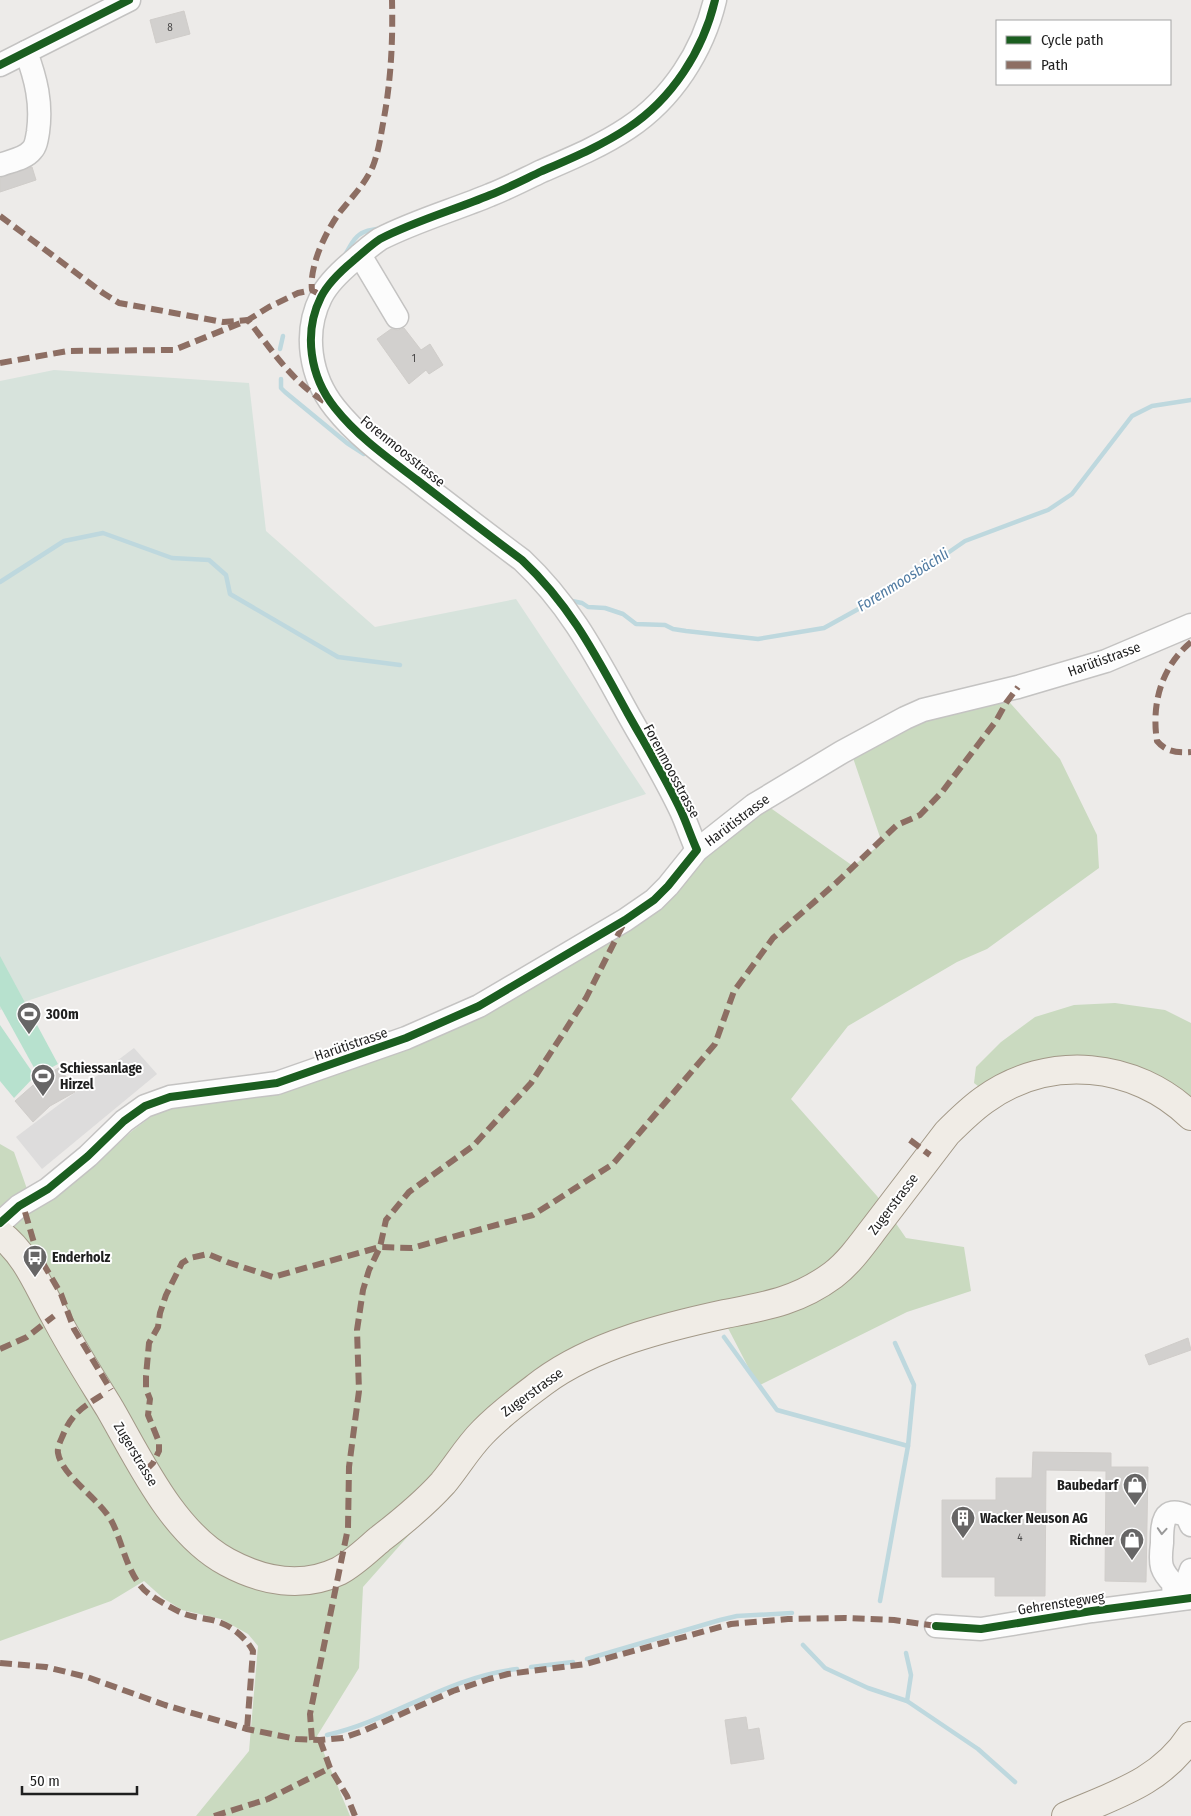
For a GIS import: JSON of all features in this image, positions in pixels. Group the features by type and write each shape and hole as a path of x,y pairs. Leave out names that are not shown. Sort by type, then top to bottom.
{"main road":[{"name":"Zugerstrasse","path":"0,1234 15,1247 28,1265 54,1316 166,1503 183,1526 205,1547 225,1561 244,1570 280,1581 299,1582 320,1578 341,1570 398,1526 442,1484 480,1435 500,1415 568,1366 611,1346 644,1335 765,1307 794,1298 835,1273 863,1244 947,1133 985,1099 1010,1085 1052,1072 1106,1071 1147,1084 1168,1097 1191,1116"},
{"path":"1066,1816 1134,1787 1153,1775 1173,1759 1191,1736"}],"street":[{"path":"0,65 129,0"},
{"name":"Forenmoosstrasse","path":"696,850 682,812 668,785 586,639 565,607 541,578 522,560 363,438 334,407 324,392 313,361 310,333 314,315 322,296 330,284 360,255 379,240 491,195 581,154 630,126 672,89 702,37 715,0"},
{"path":"0,165 24,156 32,150 36,141 40,119 39,101 33,70 26,52"},
{"path":"360,255 397,318"},
{"name":"Harütistrasse","path":"0,1223 19,1206 48,1189 145,1106 170,1097 277,1083 406,1038 479,1006 598,936 654,900 668,886 696,850 754,805 842,752 905,718 923,710 1018,687 1106,661 1191,625"},
{"path":"1184,1598 1166,1576 1161,1566 1162,1525 1165,1517 1171,1513 1178,1512 1187,1516 1191,1525"},
{"path":"1184,1598 1191,1570"},
{"name":"Gehrenstegweg","path":"936,1626 981,1629 1184,1598"}],"green space":[{"path":"1003,695 1060,759 1097,835 1099,868 987,949 957,962 848,1026 791,1099 877,1196 906,1238 964,1247 971,1291 907,1312 758,1386 716,1305 563,1361 363,1587 359,1668 317,1736 350,1816 196,1816 249,1751 258,1646 248,1634 221,1619 182,1610 163,1598 144,1581 111,1601 0,1641 0,1144 14,1152 33,1206 96,1163 152,1116 174,1106 279,1089 630,926 676,894 706,857 762,802 853,866 882,843 851,752 909,722"},
{"name":"300m","path":"0,956 58,1064 38,1075 0,1006"},
{"path":"1115,1003 1165,1010 1191,1023 1191,1104 1132,1070 983,1090 974,1083 976,1067 1001,1042 1035,1017 1074,1005"},
{"path":"0,1025 35,1076 14,1098 0,1081"}],"shaded area":[{"path":"54,370 249,383 266,531 375,627 516,599 646,794 0,1010 0,381"},
{"path":"134,1048 157,1074 42,1169 16,1137"}],"building":[{"path":"184,11 190,34 156,43 150,20"},
{"path":"32,167 36,180 0,192 0,178"},
{"path":"404,328 421,350 430,344 443,365 429,374 426,370 409,384 377,339 391,329 398,330"},
{"name":"Schiessanlage Hirzel","path":"60,1067 75,1092 50,1106 33,1122 15,1101 40,1079"},
{"path":"1188,1338 1191,1350 1149,1365 1145,1355"},
{"path":"1033,1452 1111,1453 1111,1467 1148,1467 1146,1582 1105,1581 1106,1471 1046,1470 1045,1596 995,1596 995,1577 942,1577 942,1500 996,1500 996,1478 1032,1478"},
{"path":"746,1717 748,1730 759,1728 764,1759 731,1764 725,1720"}],"waterway":[{"name":"Forenmoosbächli","path":"345,255 358,236 364,232 377,229"},
{"name":"Forenmoosbächli","path":"280,349 283,336"},
{"name":"Forenmoosbächli","path":"281,379 281,388 285,392 347,443 364,454"},
{"name":"Forenmoosbächli","path":"572,601 582,603 588,607 605,608 623,614 636,624 665,625 673,629 686,631 758,639 824,628 900,586 965,541 1048,510 1072,494 1132,416 1152,406 1191,400"},
{"path":"0,582 64,541 103,533 172,558 209,560 226,575 230,594 338,657 400,665"},
{"path":"724,1337 777,1410 908,1446"},
{"path":"880,1601 908,1446 914,1385 895,1343"},
{"path":"587,1659 737,1616 792,1613"},
{"path":"803,1645 825,1668 868,1688 907,1701 978,1749 1015,1782"},
{"path":"906,1653 911,1675 907,1701"},
{"path":"531,1667 573,1662"},
{"path":"327,1735 375,1719 467,1681 517,1669"}],"marked path":[{"path":"317,293 312,290 313,270 324,239 340,212 366,179 377,154 390,74 392,0"},
{"path":"0,216 119,303 223,322 248,320 294,377 329,404"},
{"path":"0,363 68,351 174,350 248,320 298,293 312,290"},
{"path":"1191,642 1173,662 1166,674 1157,699 1156,713 1157,741 1168,750 1191,752"},
{"path":"146,1470 153,1463 159,1451 159,1442 148,1415 150,1399 146,1389 146,1376 149,1343 158,1327 166,1295 182,1263 190,1258 208,1254 273,1277 380,1247 412,1248 533,1215 613,1164 715,1044 734,991 773,938 836,883 897,825 920,815 942,792 996,721 1018,687"},
{"path":"312,1740 310,1714 348,1528 349,1467 359,1391 357,1330 363,1290 369,1270 380,1247 386,1220 409,1192 473,1146 531,1083 586,998 624,923"},
{"path":"910,1140 930,1155"},
{"path":"25,1212 37,1253 61,1294 74,1329 111,1390"},
{"path":"0,1349 27,1337 54,1316"},
{"path":"102,1395 84,1407 66,1427 58,1448 61,1462 74,1480 108,1515 131,1571 136,1580 149,1594 182,1613 224,1624 243,1637 250,1646 253,1651 247,1729"},
{"path":"0,1663 46,1667 87,1677 165,1705 247,1729 296,1739 320,1740 343,1738 363,1731 453,1691 489,1679 508,1674 586,1664 731,1624 788,1619 845,1618 894,1620 936,1626"},
{"path":"320,1740 330,1768 347,1796 355,1816"},
{"path":"214,1816 268,1799 330,1768"}],"cycle path":[{"path":"0,65 129,0"},
{"path":"0,1223 19,1206 48,1189 88,1156 124,1121 145,1106 170,1097 277,1083 406,1038 479,1006 625,920 654,900 697,850 681,811 662,774 593,652 555,595 522,560 384,455 344,419 326,396 320,383 315,369 311,340 315,311 327,287 344,269 380,239 497,192 597,146 628,128 644,116 672,88 684,72 703,37 715,0"},
{"path":"936,1626 981,1629 1092,1611 1191,1598"}],"place":[{"name":"300m","path":"29,1035"},
{"name":"Schiessanlage Hirzel","path":"43,1097"},
{"name":"Enderholz","path":"35,1278"},
{"name":"Baubedarf","path":"1135,1506"},
{"name":"Wacker Neuson AG","path":"963,1539"},
{"name":"Richner","path":"1132,1561"}]}
